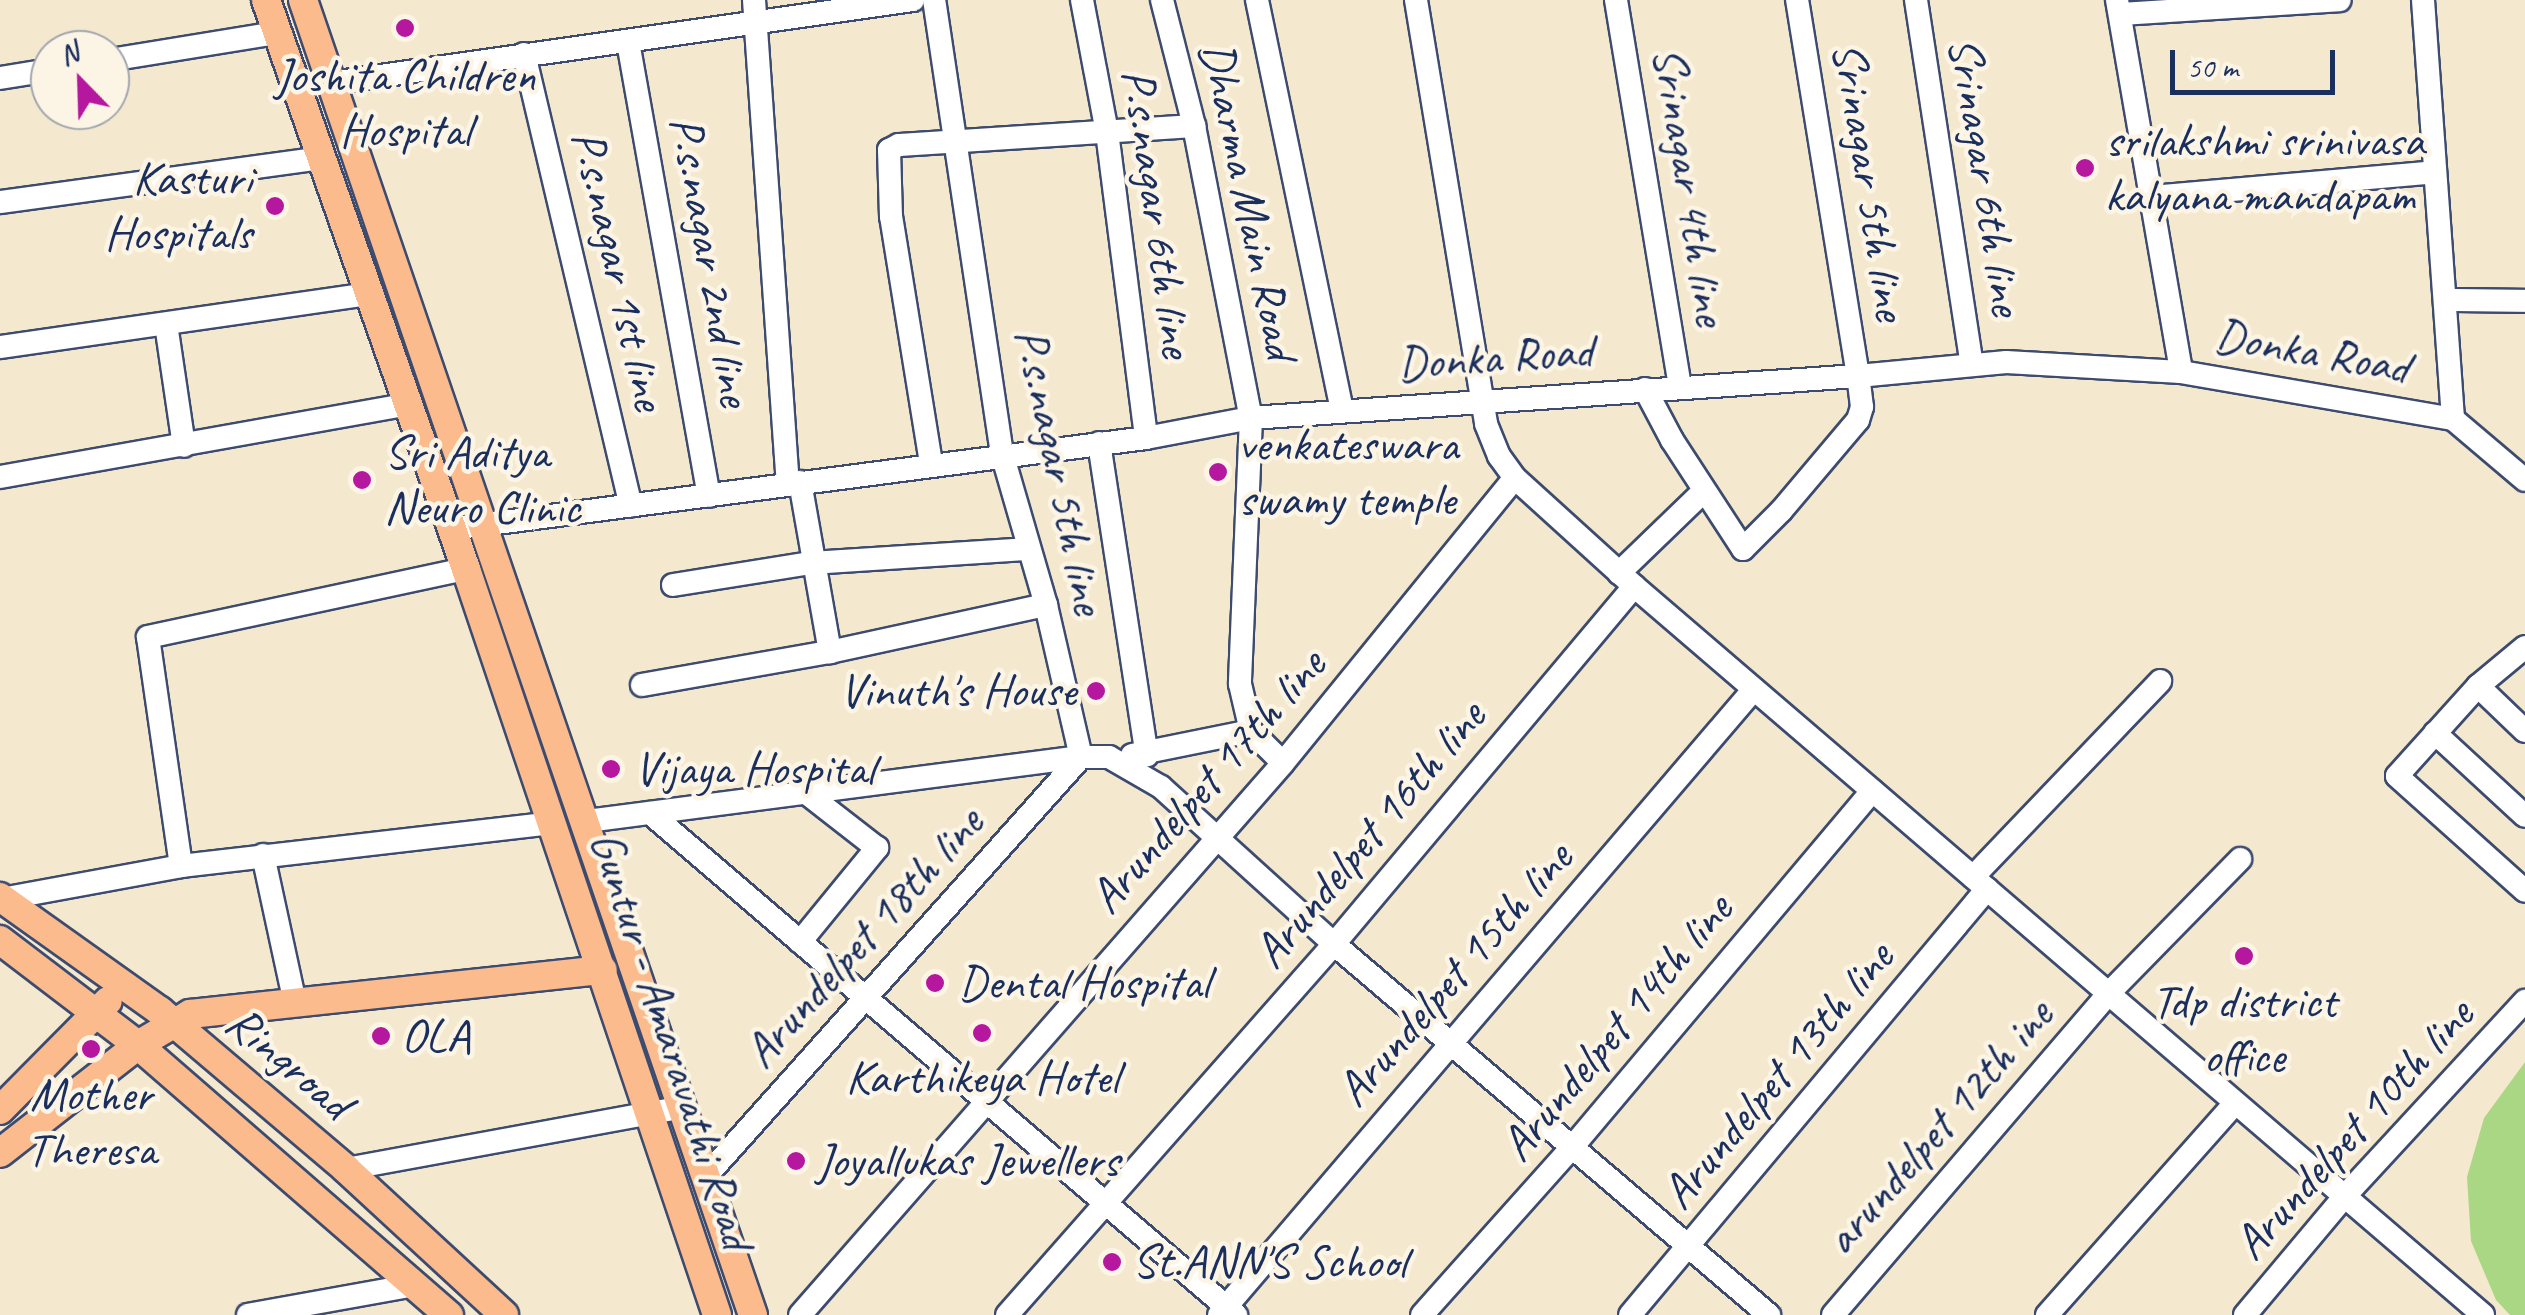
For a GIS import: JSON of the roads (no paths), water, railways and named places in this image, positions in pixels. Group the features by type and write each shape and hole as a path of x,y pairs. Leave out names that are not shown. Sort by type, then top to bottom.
{"main road":[{"name":"Guntur - Amaravathi Road","path":"266,0 405,405 466,569 717,1315"},
{"name":"Guntur - Amaravathi Road","path":"303,0 753,1315"},
{"name":"Ringroad","path":"1,898 172,1022 346,1169 504,1315"},
{"name":"Ringroad","path":"0,940 138,1045 449,1315"},
{"path":"0,1153 138,1045 172,1022 209,1009 603,970"},
{"path":"0,1110 124,985"}],"street":[{"path":"754,0 794,482 830,652"},
{"path":"331,82 913,0"},
{"name":"P.s.nagar 5th line","path":"934,0 1002,454 1026,549 1046,605 1081,757"},
{"name":"P.s.nagar 6th line","path":"1082,0 1107,132 1146,438"},
{"name":"Dharma Main Road","path":"1162,0 1194,126 1251,418 1240,684 1251,730"},
{"path":"1257,0 1342,410"},
{"path":"1416,0 1491,440 1516,478 1626,580 2236,1103 2467,1310"},
{"name":"Srinagar 4th line","path":"1616,0 1680,386"},
{"name":"Srinagar 5th line","path":"1704,491 1743,549 1782,511 1858,420 1862,407 1797,0"},
{"name":"Srinagar 6th line","path":"1916,0 1972,365"},
{"path":"2180,372 2118,7 2340,0"},
{"path":"2423,0 2454,419"},
{"path":"130,57 277,33"},
{"name":"P.s.nagar 2nd line","path":"628,42 709,496"},
{"name":"P.s.nagar 1st line","path":"524,54 631,506"},
{"path":"0,78 30,73"},
{"path":"931,463 886,165 892,146 1194,126"},
{"path":"0,202 321,158"},
{"path":"2151,198 2435,172"},
{"path":"0,346 367,294"},
{"path":"2444,300 2525,300"},
{"path":"166,324 184,446"},
{"name":"Donka Road","path":"451,529 931,463 1146,438 1251,418 1858,376 2006,362 2180,372 2454,419 2525,480"},
{"path":"1645,389 1704,491"},
{"path":"0,477 405,405"},
{"path":"1099,443 1147,754"},
{"name":"Arundelpet 17th line","path":"800,1315 1283,763 1516,478"},
{"name":"Arundelpet 16th line","path":"1007,1315 1334,944 1626,580 1704,491"},
{"path":"673,585 811,563 1026,549"},
{"path":"181,866 148,637 466,569"},
{"path":"642,685 830,652 1046,605"},
{"path":"2525,648 2478,686 2397,776 2525,892"},
{"name":"Arundelpet 13th line","path":"1630,1315 1689,1247 1980,883 2160,681"},
{"path":"2478,686 2525,731"},
{"name":"Arundelpet 15th line","path":"1227,1312 1450,1043 1754,689"},
{"path":"587,821 1081,757 1147,754 1251,730 1283,763"},
{"path":"2435,733 2525,816"},
{"name":"Arundelpet 18th line","path":"708,1175 1081,757"},
{"path":"1109,757 1161,788 1334,944 1769,1315"},
{"name":"Arundelpet 14th line","path":"1422,1315 1574,1145 1872,790"},
{"path":"800,942 877,848 804,792"},
{"path":"650,814 1106,1200 1227,1312"},
{"path":"1,898 181,866 552,823"},
{"path":"263,855 296,1003"},
{"name":"arundelpet 12th ine","path":"1833,1315 2108,994 2240,859"},
{"name":"Arundelpet 10th line","path":"2245,1315 2344,1197 2525,1001"},
{"path":"2048,1315 2236,1103"},
{"path":"346,1169 684,1107"},
{"path":"248,1315 415,1286"}],"place":[{"name":"Joshita Children Hospital","path":"405,28"},
{"name":"srilakshmi srinivasa kalyana mandapam","path":"2085,168"},
{"name":"Kasturi Hospitals","path":"275,206"},
{"name":"venkateswara swamy temple","path":"1218,472"},
{"name":"Sri Aditya Neuro Clinic","path":"362,480"},
{"name":"Vinuth's House","path":"1096,691"},
{"name":"Vijaya Hospital","path":"611,769"},
{"name":"Tdp district office","path":"2244,956"},
{"name":"Dental Hospital","path":"935,983"},
{"name":"Karthikeya Hotel","path":"982,1033"},
{"name":"OLA","path":"381,1036"},
{"name":"Mother Theresa","path":"91,1049"},
{"name":"Joyallukas Jewellers","path":"796,1161"},
{"name":"St.ANN'S School","path":"1112,1262"}]}
